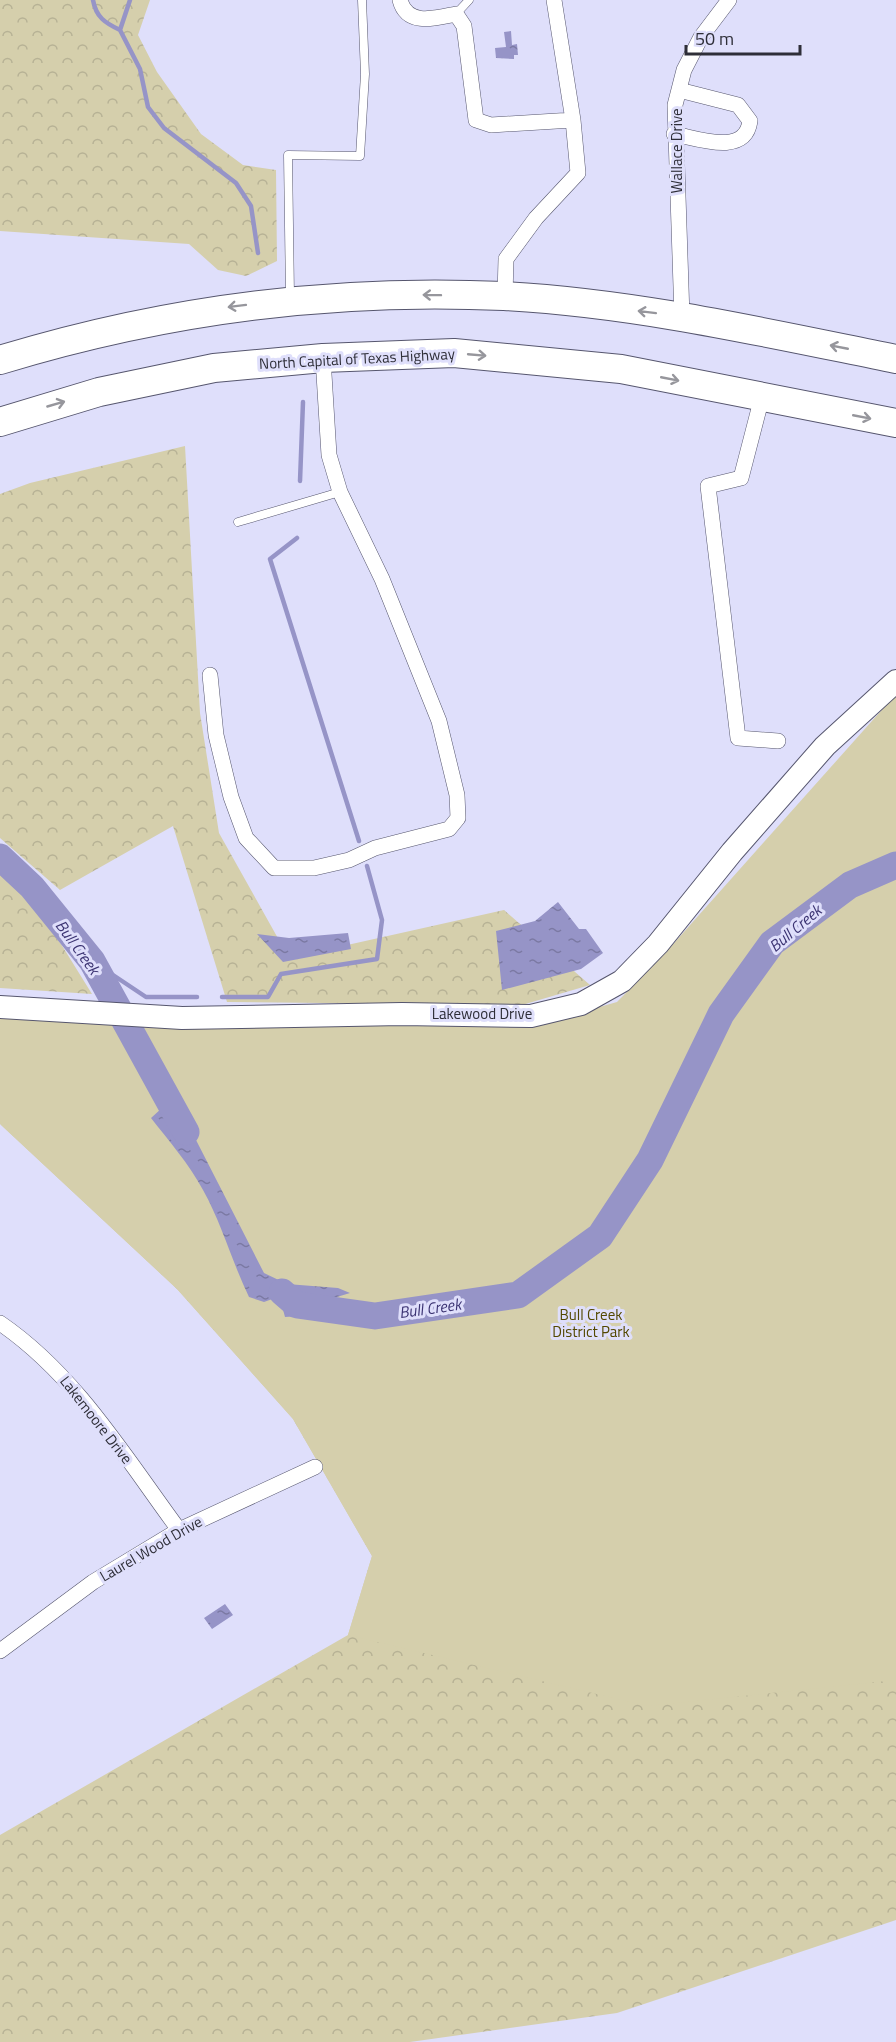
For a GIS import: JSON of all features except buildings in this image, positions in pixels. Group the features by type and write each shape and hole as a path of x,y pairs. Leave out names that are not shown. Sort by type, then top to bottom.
{"highway":[{"path":"0,360 99,331 228,307 371,294 505,296 682,316 896,359"},
{"name":"North Capital of Texas Highway","path":"0,422 99,392 214,368 323,358 454,353 621,369 896,423"}],"street":[{"path":"400,0 412,16 427,21 456,14 464,26 476,120 491,125 573,120"},
{"path":"505,296 506,259 536,218 578,173 573,120 554,0"},
{"name":"Wallace Drive","path":"682,316 674,134 679,90 684,70 701,37 729,0"},
{"path":"674,134 726,144 742,136 749,129 750,121 738,105 679,90"},
{"path":"210,675 216,735 231,797 246,838 274,868 314,868 349,860 375,848 449,829 458,818 457,795 439,721 382,579 340,492 329,455 323,358"},
{"path":"762,397 741,478 708,486 738,738 778,741"},
{"name":"Lakewood Drive","path":"0,1007 182,1018 402,1014 531,1016 580,1004 622,981 658,945 732,852 825,746 896,681"},
{"name":"Lakemoore Drive","path":"4,1332 71,1384 179,1530"},
{"name":"Laurel Wood Drive","path":"0,1652 93,1582 179,1530 315,1467"}],"lane":[{"path":"290,300 288,155 360,156 365,74 362,0"},
{"path":"456,14 469,0"},
{"path":"238,522 340,492"}],"green space":[{"path":"0,0 150,0 138,35 157,72 201,134 243,165 276,170 277,261 246,276 218,270 189,244 0,231"},
{"path":"185,446 200,713 219,833 289,958 504,910 590,985 522,1005 227,1002 173,826 60,890 0,838 0,494 30,483"},
{"name":"Bull Creek District Park","path":"896,694 896,1680 647,1706 348,1635 372,1556 293,1419 177,1289 0,1124 0,1018 191,1029 547,1022 617,1002 666,952"},
{"path":"0,865 61,944 92,994 0,988"},
{"path":"896,878 896,1920 617,2013 410,2042 0,2042 0,1835 348,1635 372,1556 293,1419 177,1289 0,1124 216,1225"}],"water":[{"path":"511,31 512,45 517,44 518,55 514,55 514,59 496,58 495,48 506,47 504,32"},
{"path":"558,902 579,929 586,929 603,953 581,969 502,990 496,931 535,921"},
{"path":"348,933 351,949 283,962 257,934 289,938"},
{"path":"174,1097 264,1273 287,1284 338,1288 350,1293 327,1300 302,1316 285,1317 282,1306 275,1298 264,1302 249,1297 203,1190 185,1162 151,1118"},
{"path":"225,1604 233,1615 212,1629 204,1618"}],"waterway":[{"path":"93,0 96,11 102,19 120,30"},
{"path":"130,0 120,30 140,69 148,107 164,128 236,183 251,206 258,253"},
{"path":"300,481 303,402"},
{"path":"297,538 270,559 359,841"},
{"name":"Bull Creek","path":"0,857 32,887 92,961 186,1132"},
{"name":"Bull Creek","path":"282,1292 297,1305 375,1316 518,1295 600,1236 650,1160 721,1014 772,943 850,885 896,865"},
{"path":"222,997 268,997 281,974 377,959 382,920 367,866"},
{"path":"92,961 146,997 197,997"}]}
